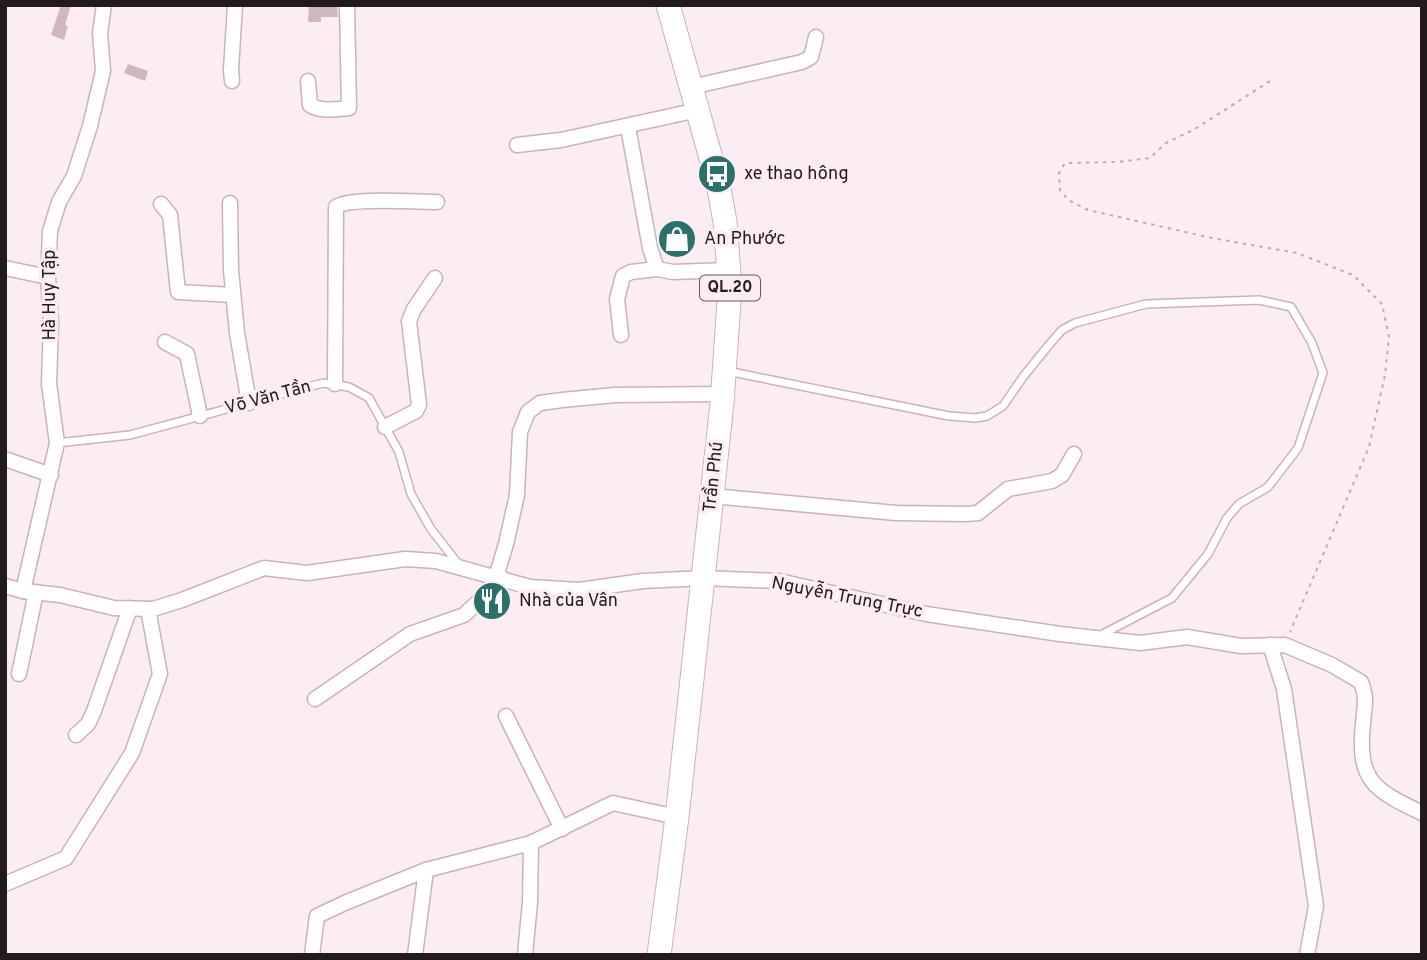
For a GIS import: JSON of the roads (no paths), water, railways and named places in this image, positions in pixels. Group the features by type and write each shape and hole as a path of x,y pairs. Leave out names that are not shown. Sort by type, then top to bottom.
{"highway":[{"name":"Trần Phú","path":"659,955 677,817 723,394 730,287 725,222 718,183 668,5"}],"street":[{"name":"Hà Huy Tập","path":"19,674 29,591 57,443 49,384 50,231 60,202 74,176 90,126 103,71 100,33 104,5"},
{"path":"232,81 236,5"},
{"path":"308,81 310,105 314,108 349,108 347,5"},
{"path":"691,87 802,62 811,57 816,37"},
{"path":"517,145 561,140 698,110"},
{"path":"628,127 650,248 657,269"},
{"path":"335,384 336,207 340,203 370,201 437,202"},
{"path":"230,203 233,295 249,403"},
{"path":"161,204 170,215 178,292 233,295"},
{"path":"5,268 48,277"},
{"path":"621,335 617,299 623,276 631,272 657,269 673,272 729,270"},
{"path":"384,427 416,411 419,405 409,321 435,278"},
{"path":"165,342 187,354 200,415"},
{"path":"315,699 410,634 464,615 500,578 517,495 520,432 528,412 540,403 615,395 723,394"},
{"path":"712,496 896,513 978,513 1008,489 1052,481 1062,475 1074,454"},
{"path":"5,459 51,475"},
{"name":"Nguyễn Trung Trực","path":"5,586 114,608 148,609 182,600 264,568 307,573 405,559 436,561 530,587 579,590 643,581 703,578 779,581 926,614 1096,638 1140,643 1187,637 1241,646 1285,645 1332,665 1361,682 1367,698 1362,758 1368,778 1391,799 1422,813"},
{"path":"76,735 88,724 94,711 130,608"},
{"path":"5,884 66,858 132,753 160,674 148,609"},
{"path":"1270,645 1284,689 1316,906 1307,955"},
{"path":"506,716 562,829"},
{"path":"312,955 317,916 426,870 531,843 613,803 677,817"},
{"path":"525,955 530,902 531,843"},
{"path":"415,955 426,870"}],"lane":[{"path":"725,370 949,416 975,418 987,416 1003,406 1048,346 1062,330 1075,323 1146,304 1259,300 1290,307 1312,343 1324,373 1298,449 1268,487 1239,504 1227,518 1208,554 1172,598 1096,638"},
{"name":"Võ Văn Tần","path":"57,443 130,435 323,383 349,387 369,398 399,452 411,494 430,529 460,567"}],"place":[{"name":"xe thao hông","path":"717,174"},
{"name":"An Phước","path":"677,239"},
{"name":"Nhà của Vân","path":"492,601"}]}
